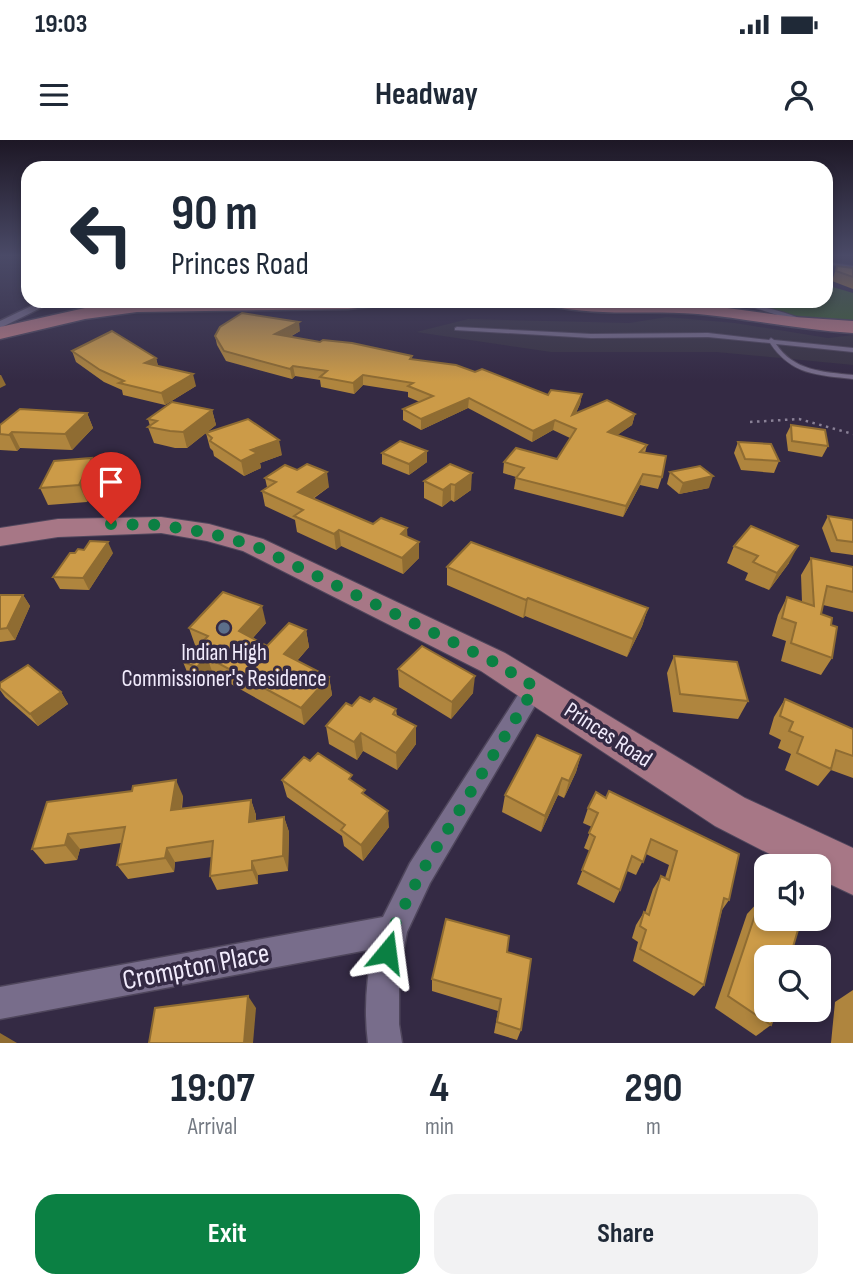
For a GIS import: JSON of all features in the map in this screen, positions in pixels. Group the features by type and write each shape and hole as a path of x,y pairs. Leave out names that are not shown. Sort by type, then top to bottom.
{"highway":[{"path":"0,333 132,308"},
{"path":"634,308 694,309 816,327 853,327"}],"main road":[{"name":"Princes Road","path":"0,537 58,527 161,525 209,533 253,545 494,662 730,812 853,872"}],"street":[{"path":"0,325 35,308"},
{"path":"385,1043 382,1024 383,975 392,930 421,873 535,687"},
{"name":"Crompton Place","path":"0,1003 392,930"}],"lane":[{"path":"646,309 651,308"},
{"path":"758,308 816,327"},
{"path":"457,329 591,336 708,335 853,351"},
{"path":"771,340 778,353 794,367 853,377"}],"path":[{"path":"750,422 799,419 853,434"}],"shaded area":[{"path":"667,317 735,323 828,338 853,335 853,365 716,352 551,352 416,332 468,319 629,323"}],"green space":[{"path":"833,297 853,297 853,322 809,321 764,308 833,308"}],"building":[{"path":"242,313 299,322 275,334 320,342 352,343 412,356 410,359 456,365 475,372 482,369 548,395 551,390 582,394 572,415 607,400 635,414 608,432 647,445 640,452 666,456 662,477 643,474 626,506 516,478 524,468 504,462 516,448 557,459 576,429 555,420 533,431 469,398 421,419 403,409 433,396 408,386 413,383 363,375 353,383 320,377 327,371 293,366 290,369 224,351 215,336 220,327"},
{"path":"112,331 156,358 145,363 193,374 161,393 119,383 124,381 100,370 72,351"},
{"path":"172,402 212,410 183,432 148,427 157,421 148,419"},
{"path":"20,409 87,413 65,434 0,434 0,425"},
{"path":"248,419 279,440 251,450 257,453 241,461 210,441 212,438 206,433"},
{"path":"791,425 825,430 828,446 792,441"},
{"path":"400,441 427,451 409,464 382,453"},
{"path":"738,442 771,444 779,461 745,459"},
{"path":"92,458 79,485 40,488 54,461"},
{"path":"307,464 327,472 298,492 373,524 381,518 407,528 401,534 419,542 402,558 339,530 334,534 294,516 303,510 262,491 276,482 265,478 285,465 297,470"},
{"path":"450,464 472,473 443,490 424,481"},
{"path":"700,466 713,476 683,483 670,472"},
{"path":"828,516 853,520 853,542 837,540"},
{"path":"751,526 798,546 777,573 753,562 758,556 734,546"},
{"path":"90,541 108,542 83,578 53,577 70,553 75,553 78,549 84,550"},
{"path":"471,542 648,608 633,639 528,598 526,600 447,567"},
{"path":"811,558 853,567 853,592 827,586 821,614 832,618 831,625 837,627 832,658 791,643 796,623 782,618 787,597 814,606"},
{"path":"223,592 262,606 239,631 267,646 289,623 306,630 284,654 329,677 301,708 207,657 197,667 183,662 208,636 189,628"},
{"path":"0,595 23,595 7,628 0,629"},
{"path":"422,646 475,676 452,702 398,669"},
{"path":"674,656 737,662 748,701 680,694"},
{"path":"28,665 61,692 30,714 0,688 0,683"},
{"path":"360,697 370,702 374,698 396,709 393,714 416,726 396,753 361,733 354,742 326,726 346,703 352,706"},
{"path":"785,699 853,729 853,756 836,750 831,769 797,753 803,737 789,731 793,722 780,716"},
{"path":"537,735 581,755 569,781 562,778 545,816 505,795"},
{"path":"318,753 352,775 349,779 365,790 362,793 388,811 361,845 341,830 345,825 282,780 304,757 310,761"},
{"path":"176,780 171,810 251,800 249,822 284,817 283,856 252,861 252,870 210,876 213,841 167,848 165,858 117,865 125,827 68,834 65,845 32,849 47,802 132,791 133,786"},
{"path":"609,791 739,854 729,900 724,898 704,985 640,949 646,930 640,926 644,912 649,915 661,876 669,880 677,851 651,839 643,862 632,856 620,890 582,870 595,837 589,833 598,813 588,808 596,792 606,798"},
{"path":"754,918 754,931 798,931 794,945 754,945 754,1014 728,996"},
{"path":"446,919 509,936 507,952 531,959 521,1030 497,1022 501,999 432,979"},
{"path":"248,996 244,1043 149,1043 155,1008"}],"place":[{"name":"Indian High Commissioner's Residence","path":"224,628"}],"route":[{"path":"111,524 161,525 209,533 253,545 494,662 535,687 421,873 392,930 387,952"}]}
